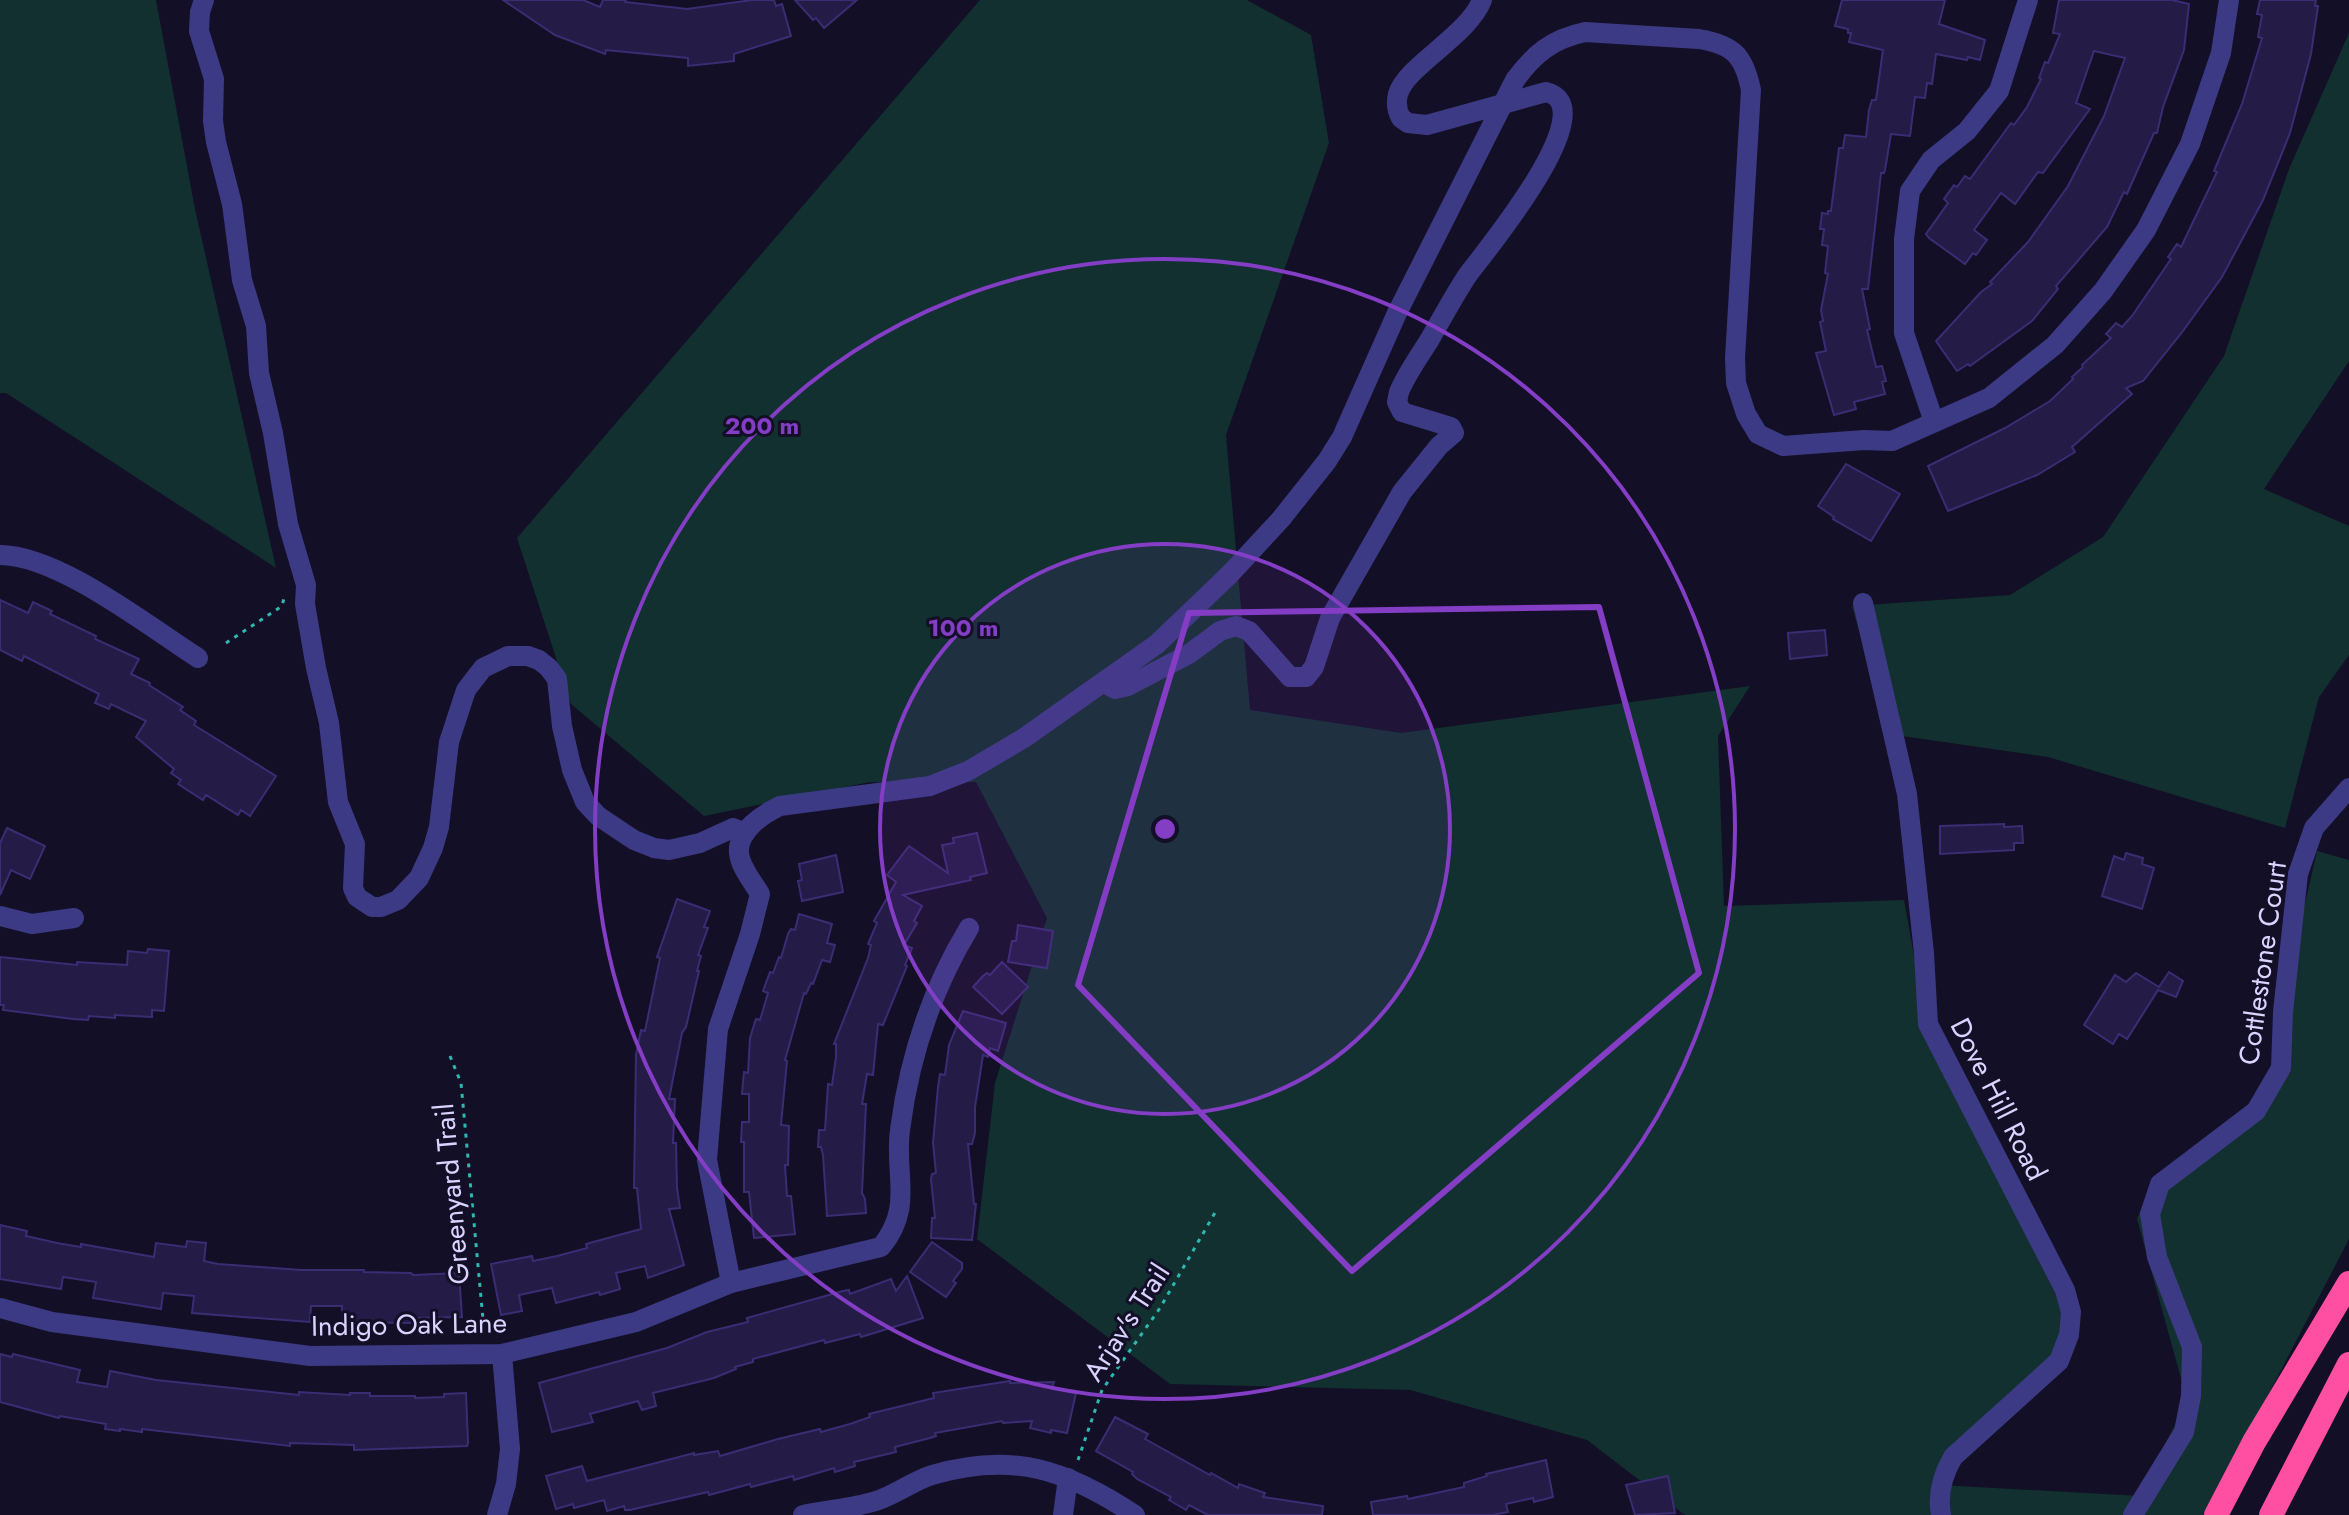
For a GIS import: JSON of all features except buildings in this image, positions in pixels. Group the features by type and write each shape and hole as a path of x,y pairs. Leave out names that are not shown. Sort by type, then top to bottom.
{"highway":[{"path":"2216,1515 2254,1442 2349,1283"},
{"path":"2271,1515 2349,1364"}],"street":[{"path":"204,0 199,31 214,79 216,142 232,204 242,280 256,326 259,373 273,433 288,524 306,585 316,668 329,723 338,802 355,844 353,888 363,902 381,907 398,900 419,878 439,827 449,742 466,690 483,668 508,656 528,656 539,660 557,679 562,726 572,770 585,802 598,816 634,840 669,850 700,843 733,828 745,833"},
{"path":"1104,683 1115,689 1128,686 1179,659 1229,627 1243,627 1290,677 1306,677 1314,667 1330,618 1402,492 1439,446 1454,433 1451,427 1402,412 1397,402 1406,377 1469,273 1512,217 1556,142 1562,107 1554,94 1536,94 1522,101 1427,125 1408,123 1401,118 1397,102 1402,87 1464,26 1482,0"},
{"path":"1934,422 1904,333 1904,239 1910,191 1931,160 1967,131 1999,91 2028,0"},
{"path":"731,1283 707,1160 718,1029 760,894 738,850 745,833 761,816 780,806 930,786 968,771 1024,738 1157,644 1230,574 1281,519 1342,437 1397,313 1515,80 1529,60 1545,46 1566,36 1585,32 1699,39 1735,52 1747,68 1751,90 1735,358 1736,383 1746,414 1758,434 1783,446 1892,441 1989,398 2055,345 2103,291 2137,243 2190,144 2221,53 2229,0"},
{"path":"0,555 15,555 67,573 198,658"},
{"name":"Dove Hill Road","path":"1863,603 1907,794 1924,953 1928,1024 2065,1290 2071,1312 2069,1335 2059,1361 1953,1457 1944,1471 1938,1499 1941,1515"},
{"name":"Cottlestone Court","path":"2133,1515 2184,1432 2191,1396 2192,1347 2157,1257 2150,1214 2160,1184 2256,1111 2281,1068 2283,1012 2298,874 2314,828 2349,788"},
{"path":"0,916 32,924 74,918"},
{"name":"Indigo Oak Lane","path":"0,1308 52,1322 310,1356 502,1354 636,1322 731,1283 881,1247 895,1230 901,1200 899,1132 917,1042 951,957 969,928"},
{"path":"497,1515 506,1484 510,1449 502,1354"},
{"path":"803,1515 876,1501 931,1476 998,1463 1058,1473 1073,1469"},
{"path":"1063,1515 1073,1469"},
{"path":"1073,1469 1135,1515"}],"path":[{"path":"226,643 282,606 284,598 305,591"},
{"name":"Greenyard Trail","path":"450,1056 461,1083 484,1330"},
{"name":"Arjav's Trail","path":"1073,1469 1102,1390 1160,1308 1216,1211"}],"highlighted area":[{"path":"1599,607 1699,973 1352,1271 1078,985 1189,613"}],"green space":[{"path":"0,0 156,0 195,209 276,568 6,393 0,393"},
{"path":"980,0 1247,0 1311,35 1329,143 1226,435 1250,710 1401,733 1750,686 1718,736 1724,906 1904,900 1923,1006 2058,1284 2068,1329 2045,1366 1940,1485 2140,1496 2187,1400 2137,1219 2152,1183 2268,1089 2290,969 2317,851 2349,860 2349,1239 2206,1515 1685,1515 1587,1440 1410,1390 1170,1384 977,1239 995,1083 1047,918 976,782 870,782 704,816 571,704 517,538"},
{"path":"2349,33 2349,361 2264,489 2349,526 2349,655 2319,697 2285,828 2048,757 1888,734 1852,606 2010,595 2103,537 2224,356 2289,169"}]}
